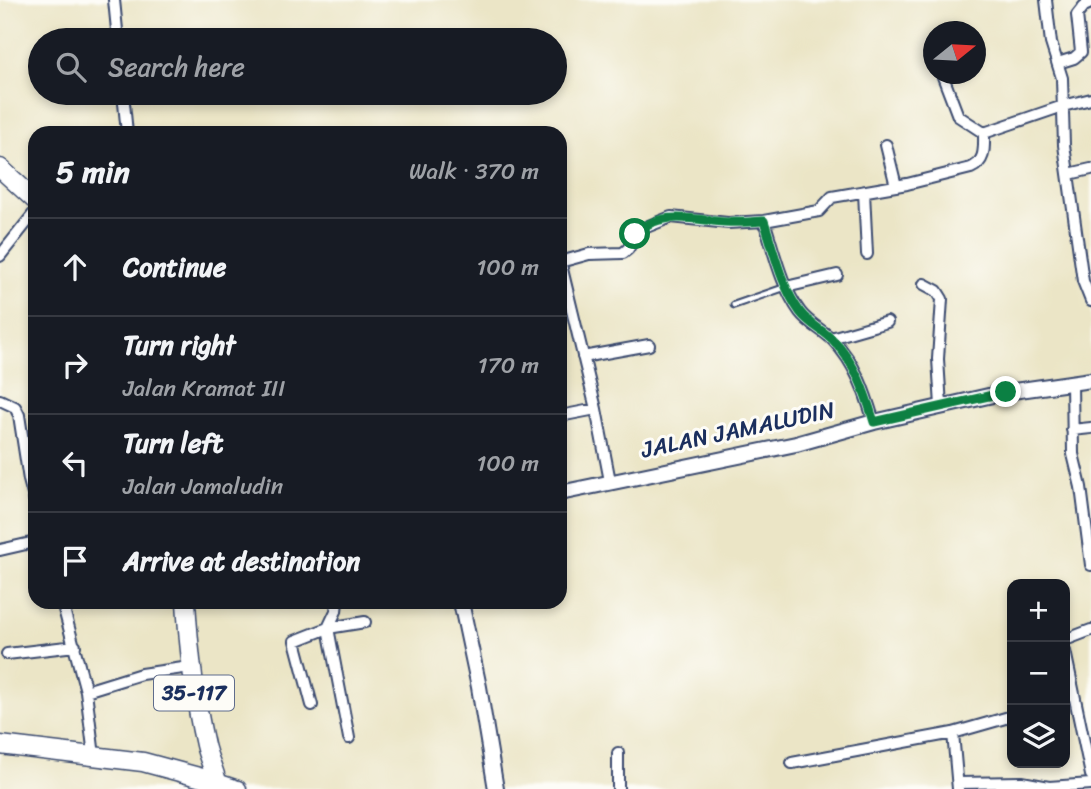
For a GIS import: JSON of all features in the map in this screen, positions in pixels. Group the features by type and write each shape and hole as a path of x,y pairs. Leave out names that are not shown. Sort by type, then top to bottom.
{"main road":[{"path":"0,168 28,194"},
{"name":"35-117","path":"186,609 190,667 205,749 214,769 216,782"},
{"path":"0,744 143,762 238,789"}],"street":[{"path":"114,0 117,28"},
{"path":"1046,0 1051,43 1062,78 1064,145 1083,281 1091,301"},
{"path":"1058,63 1074,58 1081,52 1077,15 1084,6 1091,3"},
{"path":"946,84 958,116 984,133"},
{"path":"984,133 1091,99"},
{"path":"124,105 126,126"},
{"path":"567,259 589,254 623,253 639,230 671,217 728,223 764,221 819,211 832,197 896,186 978,164 984,157 984,133"},
{"path":"886,145 896,186"},
{"path":"1069,174 1091,169"},
{"path":"864,192 867,254"},
{"path":"0,256 28,221"},
{"path":"764,221 786,287 802,314 813,326 831,338 863,384 874,422"},
{"path":"786,287 837,275"},
{"path":"924,284 937,291 942,299 938,346 941,406"},
{"path":"567,290 596,409 610,481"},
{"path":"831,338 887,322"},
{"path":"583,357 649,345"},
{"name":"JALAN JAMALUDIN","path":"567,491 796,444 874,422 1006,392 1091,380"},
{"path":"1072,382 1073,454 1090,544 1091,565"},
{"path":"0,400 15,407 19,415 28,474"},
{"path":"567,415 596,409"},
{"path":"1072,430 1091,428"},
{"path":"0,550 28,544"},
{"path":"64,609 86,691 94,756"},
{"path":"336,609 328,628 349,738"},
{"path":"462,609 496,789"},
{"path":"313,705 294,644 296,640 328,628 365,622"},
{"path":"1070,638 1091,631"},
{"path":"7,654 75,646"},
{"path":"86,691 141,674 190,667"},
{"path":"1070,675 1091,775"},
{"path":"792,763 953,733 1007,718"},
{"path":"953,733 958,786 1022,782 1049,787 1091,784"},
{"path":"618,753 618,789"}],"lane":[{"path":"734,305 786,287"}],"route":[{"path":"635,234 647,226 671,217 728,223 764,221 791,298 813,326 831,338 857,372 874,422 1006,392"}]}
